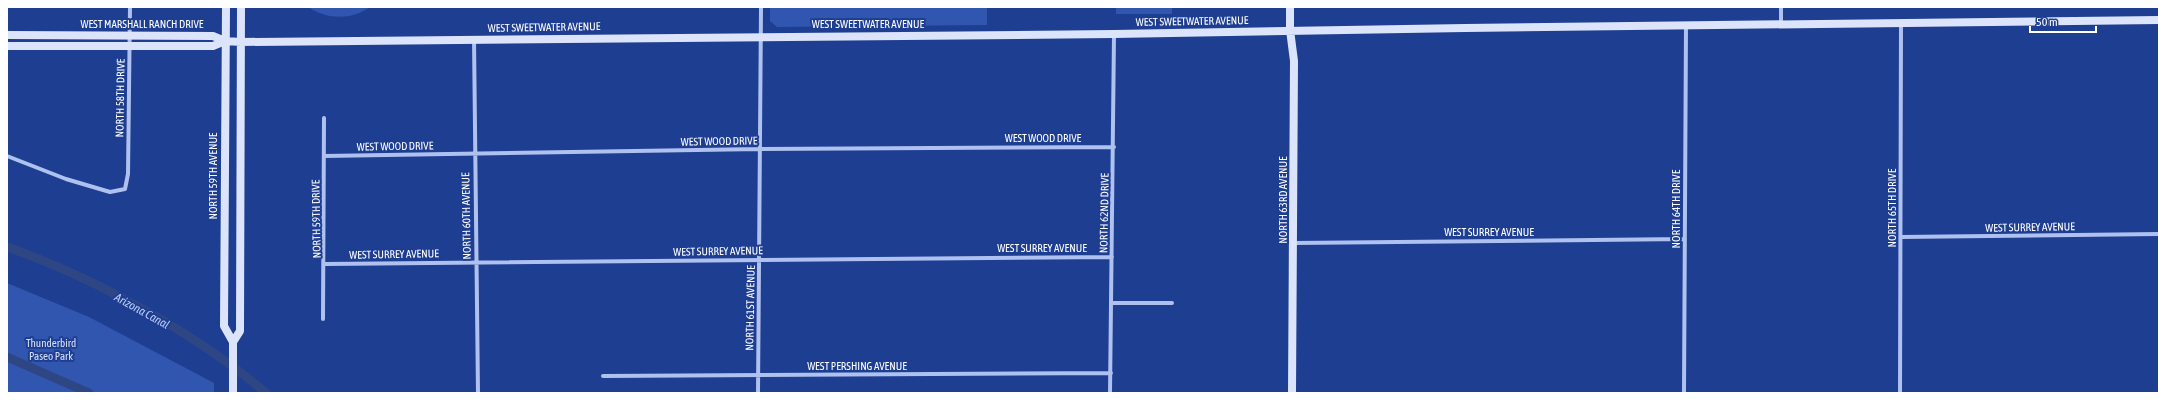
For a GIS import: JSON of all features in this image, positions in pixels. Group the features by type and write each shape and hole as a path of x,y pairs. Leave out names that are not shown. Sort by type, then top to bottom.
{"street":[{"name":"NORTH 58TH DRIVE","path":"7,156 66,179 110,192 125,189 128,174 130,7"},
{"name":"NORTH 59TH AVENUE","path":"226,7 224,326 233,342 233,393"},
{"name":"NORTH 59TH AVENUE","path":"233,342 240,331 241,7"},
{"name":"NORTH 61ST AVENUE","path":"758,393 761,7"},
{"name":"NORTH 63RD AVENUE","path":"1290,7 1290,30 1294,61 1292,393"},
{"path":"1781,7 1781,24"},
{"name":"WEST SWEETWATER AVENUE","path":"225,41 1114,34 1290,30 2159,20"},
{"name":"NORTH 65TH DRIVE","path":"1900,393 1901,23"},
{"name":"NORTH 64TH DRIVE","path":"1684,393 1686,25"},
{"name":"WEST MARSHALL RANCH DRIVE","path":"7,35 130,34 213,36 225,41"},
{"name":"NORTH 62ND DRIVE","path":"1110,393 1114,147 1114,34"},
{"name":"NORTH 60TH AVENUE","path":"474,39 478,393"},
{"name":"WEST MARSHALL RANCH DRIVE","path":"7,46 213,46 225,41"},
{"name":"NORTH 59TH DRIVE","path":"323,319 325,264 324,118"},
{"name":"WEST WOOD DRIVE","path":"324,156 760,149 1114,147"},
{"name":"WEST SURREY AVENUE","path":"1901,237 2159,234"},
{"name":"WEST SURREY AVENUE","path":"1294,243 1685,240"},
{"name":"WEST SURREY AVENUE","path":"325,264 1112,257"},
{"path":"1111,303 1172,303"},
{"name":"WEST PERSHING AVENUE","path":"603,376 1111,373"}],"green space":[{"path":"308,7 370,7 355,14 339,17 323,14"},
{"path":"770,7 987,7 987,25 777,27 770,21"},
{"path":"1116,7 1172,7 1172,14 1116,14"},
{"name":"Thunderbird Paseo Park","path":"7,283 89,317 214,383 214,393 7,393"}],"waterway":[{"name":"Arizona Canal","path":"7,247 40,259 74,274 143,309 209,350 239,371 266,393"},
{"path":"7,357 89,393"}]}
